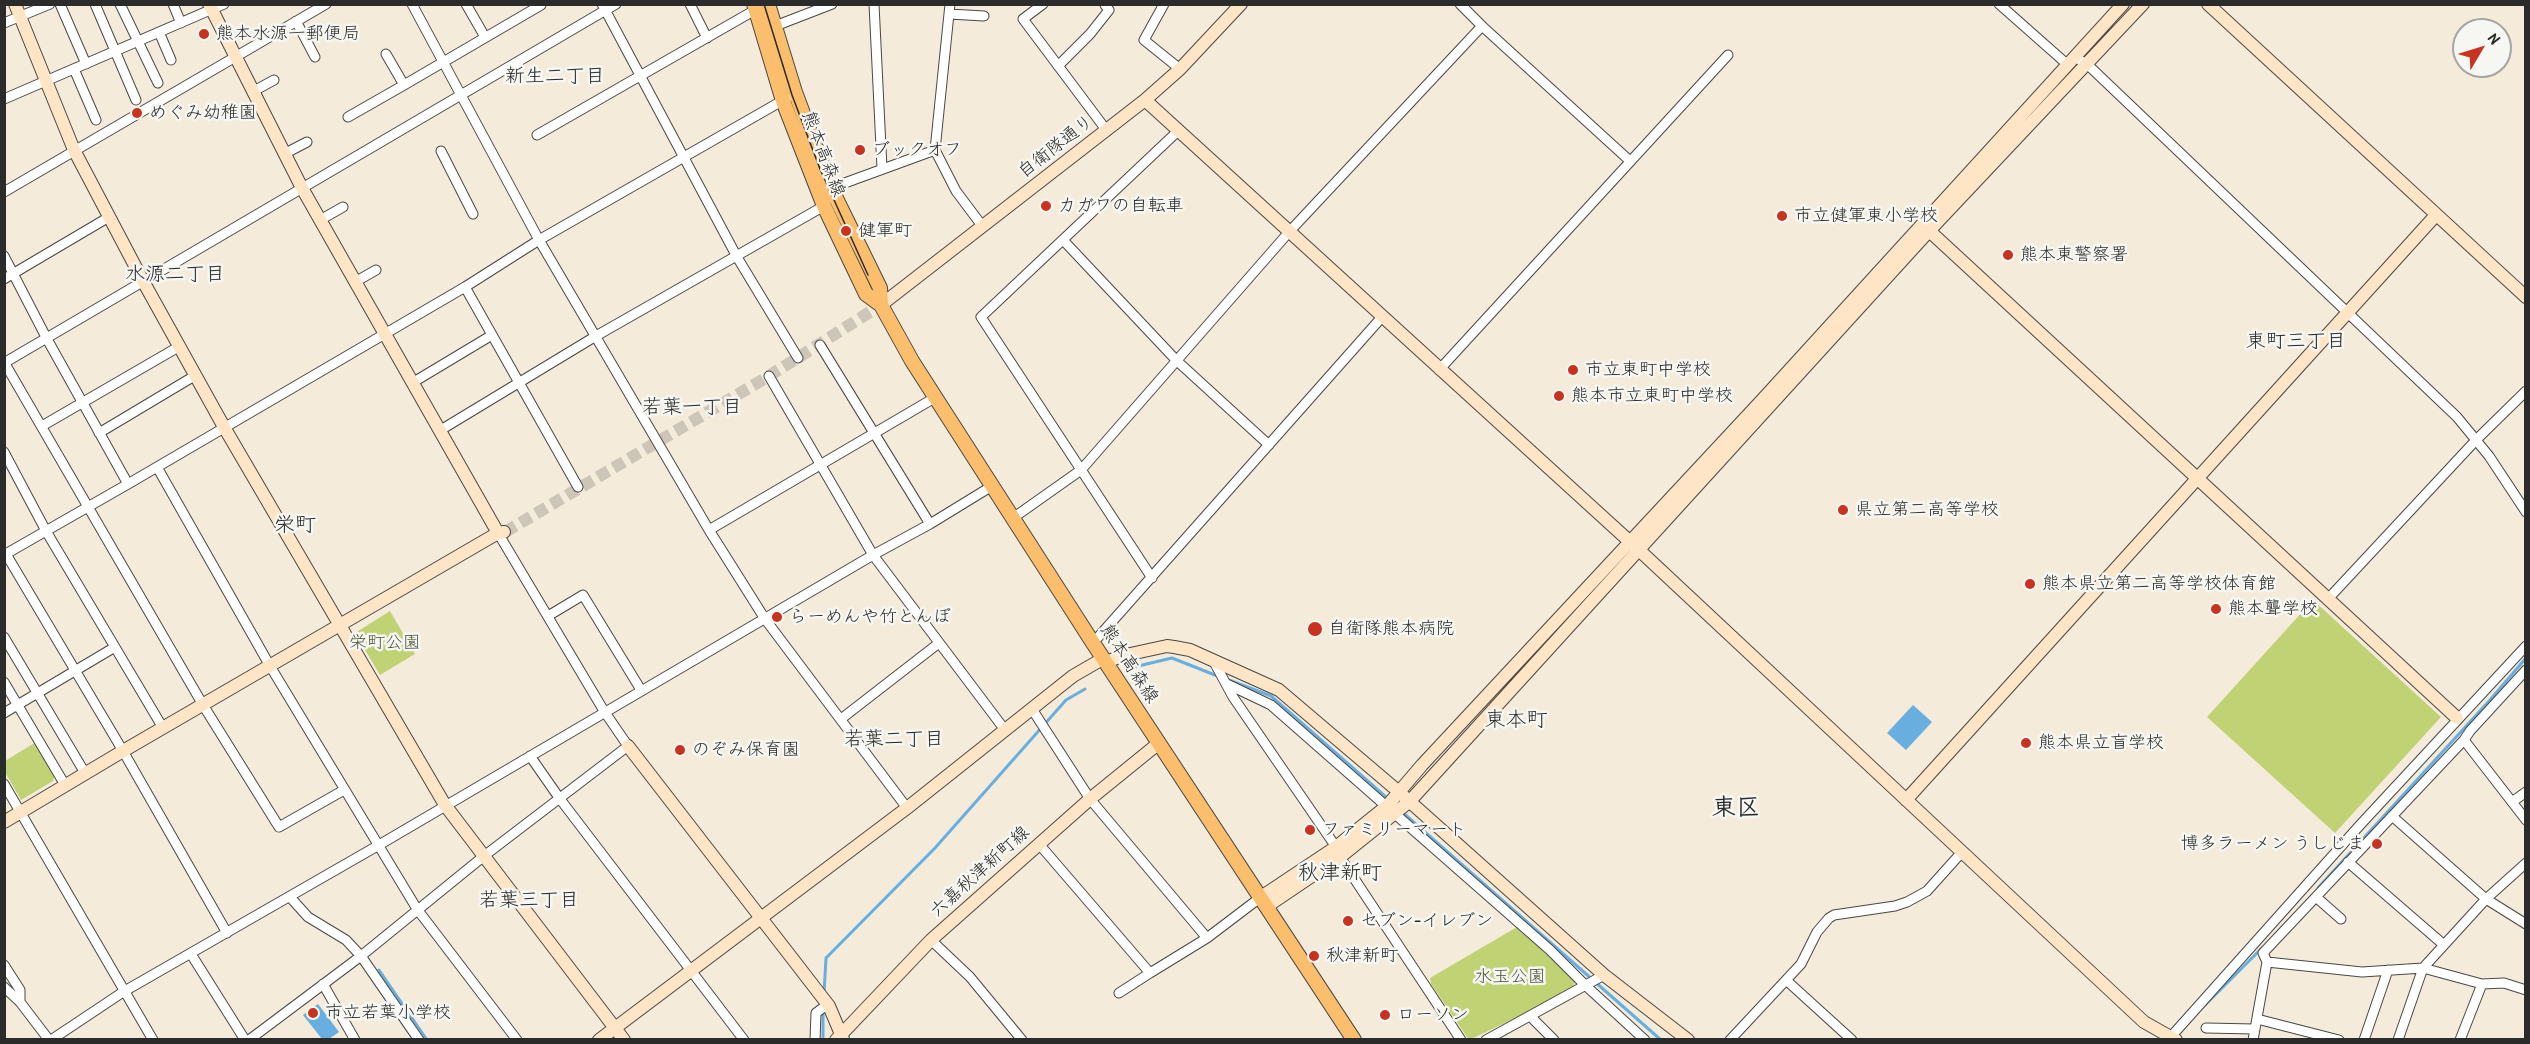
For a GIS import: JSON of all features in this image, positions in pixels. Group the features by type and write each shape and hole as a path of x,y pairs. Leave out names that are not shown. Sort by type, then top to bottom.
{"main road":[{"name":"熊本高森線","path":"759,6 795,92 831,188 880,288 881,304"},
{"name":"熊本高森線","path":"768,29 783,101 824,206 866,294 881,304 992,486 1354,1040"}],"street":[{"path":"15,4 74,150 143,281 224,427 445,805 624,1040"},
{"path":"4,23 21,18 50,4"},
{"path":"60,4 86,64"},
{"path":"95,4 136,100"},
{"path":"120,4 158,83"},
{"path":"173,4 181,23"},
{"path":"4,99 181,23 210,7 224,4"},
{"path":"4,192 326,4"},
{"path":"412,4 539,240 709,530 765,619 907,808"},
{"path":"344,790 279,827 203,705 5,362 462,95 603,8 616,4"},
{"path":"690,4 707,38"},
{"path":"768,29 832,4"},
{"path":"874,4 882,168"},
{"path":"1043,4 1023,19 1107,131"},
{"path":"1164,4 1144,40 1180,69"},
{"name":"自衛隊通り","path":"881,304 1145,100 1180,69 1240,4"},
{"path":"1461,4 1482,26 1630,161"},
{"path":"1999,4 2072,61 2088,65 2349,311 2477,439 2526,512"},
{"path":"1119,993 1264,902 1338,852 1398,803 1925,227 2123,4"},
{"path":"1925,227 2088,65 2143,4"},
{"path":"2208,4 2526,297"},
{"path":"468,5 485,37"},
{"path":"348,117 540,5"},
{"path":"1058,66 1090,34 1109,10 1105,5"},
{"path":"537,135 640,78 759,6"},
{"path":"210,7 302,188 440,431 604,711 628,746 828,1004 840,1038"},
{"path":"603,8 737,257 798,358"},
{"path":"983,227 956,191 934,150 950,9 984,16"},
{"path":"296,21 315,57"},
{"path":"1013,518 1081,470 1289,232 1482,26"},
{"path":"159,32 171,60"},
{"path":"386,54 404,85"},
{"path":"1439,370 1728,55"},
{"path":"74,69 96,120"},
{"path":"252,92 273,80"},
{"path":"227,933 123,751 5,555 795,92"},
{"path":"1145,100 1634,546 2145,1022 2171,1038 2360,825 2526,646"},
{"path":"1152,578 981,317 1178,131"},
{"path":"284,154 307,142"},
{"path":"440,431 596,336 824,206 831,188 934,150"},
{"path":"441,152 473,214"},
{"path":"320,220 343,207"},
{"path":"1906,800 2436,215"},
{"path":"9,276 110,217"},
{"path":"1925,227 2197,481 2457,718"},
{"path":"1063,240 1176,360 1269,445"},
{"path":"4,256 9,276 128,484"},
{"path":"355,282 376,270"},
{"path":"465,287 578,487"},
{"path":"1093,643 1382,317"},
{"path":"412,382 492,335"},
{"path":"820,345 930,524"},
{"path":"42,426 180,346"},
{"path":"99,433 196,375"},
{"path":"769,376 873,555 1005,730"},
{"path":"2327,600 2477,439 2526,391"},
{"path":"709,530 936,397"},
{"path":"4,452 46,531 163,728"},
{"path":"157,467 270,666 417,909 517,1040"},
{"path":"6,990 20,1002 50,1040 123,992 290,897 604,711 992,486"},
{"path":"4,822 501,532"},
{"path":"548,616 583,595 641,690"},
{"path":"4,637 85,773"},
{"path":"841,719 939,643"},
{"path":"598,1040 690,968 907,808 1073,676 1105,660 1167,646 1190,650 1216,664 1279,690 1550,950 1594,981 1688,1040"},
{"path":"4,713 115,647"},
{"path":"2205,1028 2253,1034 2266,962 2264,953 2464,740 2526,669 2516,656"},
{"path":"1216,664 1461,1040"},
{"path":"4,682 65,785"},
{"path":"1227,684 1271,705 1398,803 1594,981 1645,1040"},
{"path":"1032,709 1090,799 1207,938"},
{"path":"2464,740 2526,820"},
{"name":"六嘉秋津新町線","path":"840,1038 931,940 1090,799 1159,743"},
{"path":"191,954 247,1040 361,956 484,856 628,746"},
{"path":"530,756 560,799 744,1040"},
{"path":"4,784 153,1040"},
{"path":"2512,802 2526,792"},
{"path":"2392,816 2486,899 2526,924"},
{"path":"2360,825 2372,836"},
{"path":"1039,844 1150,973"},
{"path":"1730,1040 1801,964 1817,932 1828,918 1907,902 1927,891 1962,852"},
{"path":"2348,862 2444,945"},
{"path":"2398,1040 2423,968 2486,899 2526,863"},
{"path":"290,897 308,917 346,940 361,956 419,1040"},
{"path":"2316,897 2341,919"},
{"path":"931,940 970,977 1022,1040"},
{"path":"2266,962 2362,972 2423,968 2482,984 2504,983 2526,990"},
{"path":"4,965 20,990 20,1002"},
{"path":"2364,1040 2388,970"},
{"path":"1786,980 1852,1040"},
{"path":"1486,1040 1594,981"},
{"path":"323,984 355,1040"},
{"path":"2460,1040 2482,984"},
{"path":"815,1040 816,1013 828,1004"},
{"path":"1531,1017 1554,1040"},
{"path":"2257,1019 2339,1040"}],"green space":[{"path":"2313,600 2441,717 2335,833 2207,717"},
{"name":"栄町公園","path":"390,611 415,654 380,675 355,633"},
{"path":"36,742 55,774 53,781 21,800 5,772 5,761"},
{"name":"水玉公園","path":"1517,927 1576,981 1573,986 1526,1013 1469,1040 1431,984 1430,978"}],"water":[{"path":"1913,705 1932,722 1906,750 1887,733"},
{"path":"318,1004 339,1032 329,1039 322,1039 303,1015"}],"waterway":[{"path":"1134,667 1172,658 1220,677"},
{"path":"2318,888 2526,658"},
{"path":"1229,680 1271,696 1387,798"},
{"path":"824,993 826,958 935,848 1066,700 1085,689"},
{"path":"1401,811 1661,1040"},
{"path":"2201,1009 2262,948"},
{"path":"379,970 427,1040"},
{"path":"823,1012 823,1040"}],"tunnel":[{"path":"505,532 769,376 881,305"}],"tram line":[{"path":"764,4 792,95 820,169 868,275"}],"place":[{"name":"熊本水源一郵便局","path":"204,34"},
{"name":"めぐみ幼稚園","path":"137,113"},
{"name":"ブックオフ","path":"860,150"},
{"name":"カガワの自転車","path":"1046,206"},
{"name":"市立健軍東小学校","path":"1782,216"},
{"name":"健軍町","path":"846,231"},
{"name":"熊本東警察署","path":"2008,255"},
{"name":"市立東町中学校","path":"1573,370"},
{"name":"熊本市立東町中学校","path":"1559,396"},
{"name":"県立第二高等学校","path":"1843,510"},
{"name":"熊本県立第二高等学校体育館","path":"2030,584"},
{"name":"熊本聾学校","path":"2216,609"},
{"name":"らーめんや竹とんぼ","path":"777,617"},
{"name":"自衛隊熊本病院","path":"1315,629"},
{"name":"熊本県立盲学校","path":"2026,743"},
{"name":"のぞみ保育園","path":"680,750"},
{"name":"ファミリーマート","path":"1310,830"},
{"name":"博多ラーメン うしじま","path":"2377,844"},
{"name":"セブン-イレブン","path":"1348,921"},
{"name":"秋津新町","path":"1314,956"},
{"name":"市立若葉小学校","path":"313,1013"},
{"name":"ローソン","path":"1385,1015"}],"district":[{"name":"新生二丁目","path":"555,77"},
{"name":"水源二丁目","path":"175,275"},
{"name":"東町三丁目","path":"2296,342"},
{"name":"若葉一丁目","path":"692,408"},
{"name":"栄町","path":"295,525"},
{"name":"東本町","path":"1516,720"},
{"name":"若葉二丁目","path":"894,740"},
{"name":"東区","path":"1736,809"},
{"name":"秋津新町","path":"1340,873"},
{"name":"若葉三丁目","path":"529,901"}]}
